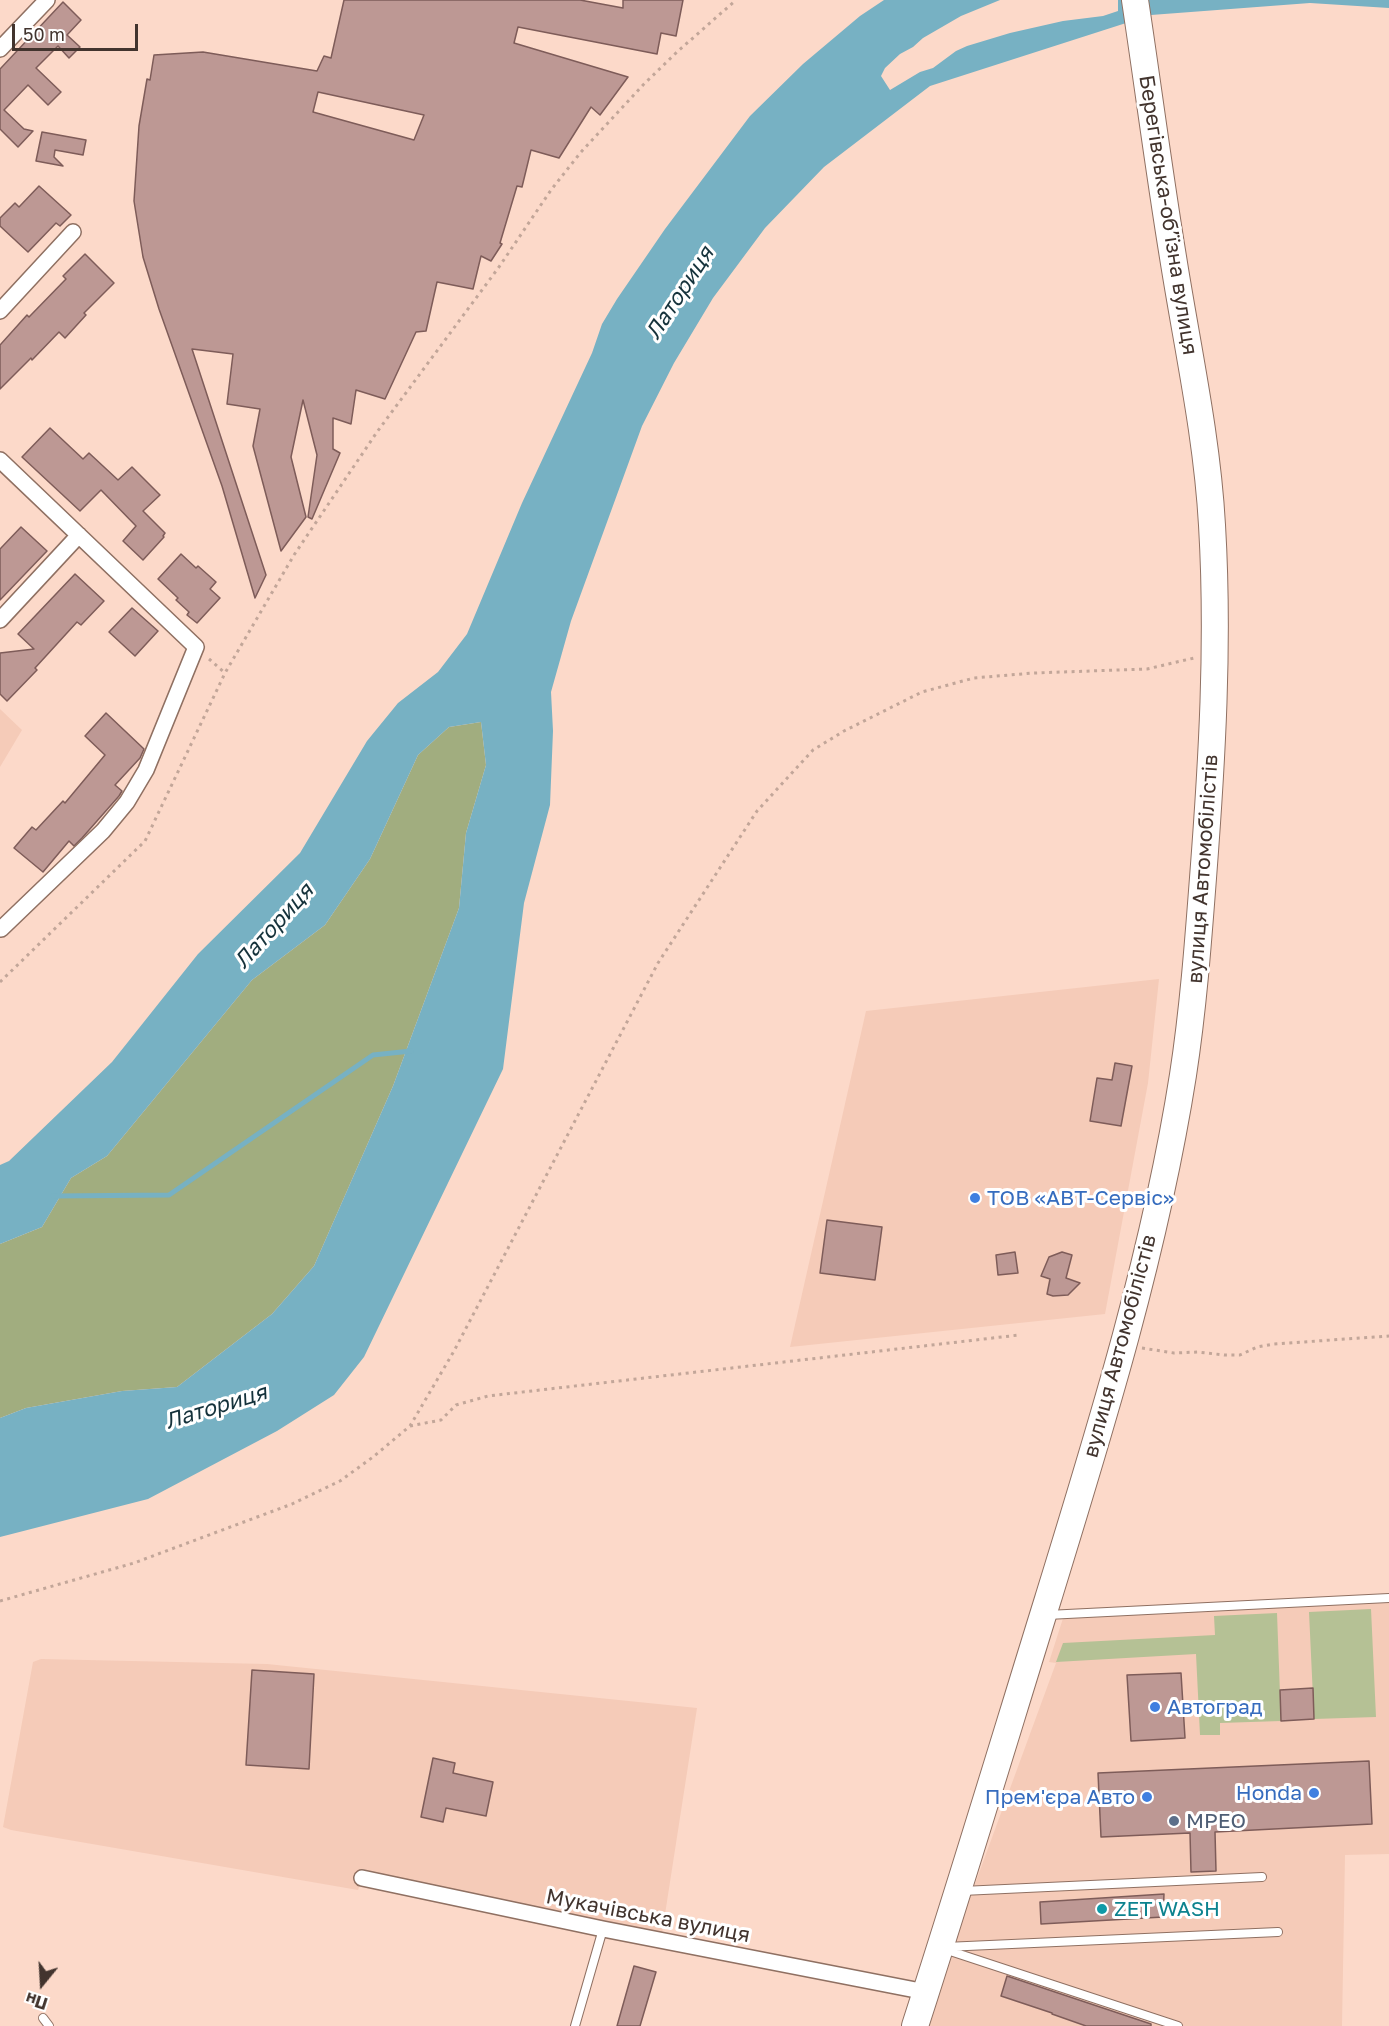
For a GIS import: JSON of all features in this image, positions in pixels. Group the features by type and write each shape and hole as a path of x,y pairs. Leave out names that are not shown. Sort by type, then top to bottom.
{"highway":[{"name":"Берегівська-обʼїзна вулиця","path":"1135,0 1172,255 1202,430"},
{"name":"вулиця Автомобілістів","path":"915,2026 1089,1465 1156,1213 1182,1077 1195,981 1210,793 1214,657 1212,522 1202,430"}],"street":[{"path":"0,49 47,0"},
{"path":"0,311 73,232"},
{"path":"0,460 196,647 146,770 127,802 103,831 1,929"},
{"path":"0,620 79,535"},
{"name":"Мукачівська вулиця","path":"362,1878 603,1929 926,1992"}],"lane":[{"path":"1042,1615 1389,1598"},
{"path":"957,1891 1262,1877"},
{"path":"575,2026 603,1929"},
{"path":"940,1947 1278,1932"},
{"path":"940,1947 1178,2026"},
{"path":"43,2018 49,2026"}],"path":[{"path":"0,982 144,841 225,673 264,604 326,506 390,414 499,267 551,190 581,152 643,85 736,0"},
{"path":"196,647 225,673"},
{"path":"0,1602 134,1563 292,1504 340,1481 373,1458 410,1426 454,1351 658,963 757,812 813,750 843,731 922,692 974,678 1034,673 1147,669 1186,659 1214,657"},
{"path":"410,1426 441,1420 456,1405 488,1396 1019,1335"},
{"path":"1122,1347 1174,1353 1240,1355 1257,1347 1274,1344 1389,1336"}],"shaded area":[{"path":"0,709 22,730 0,767"},
{"name":"ТОВ «АВТ-Сервіс»","path":"1159,979 1148,1083 1105,1314 790,1347 866,1011"},
{"path":"1389,1594 1389,1854 1345,1855 1342,2026 927,2026 953,1944 1056,1663 1049,1662 1066,1609"},
{"path":"41,1659 267,1664 697,1708 661,1940 362,1879 358,1890 3,1827 33,1662"}],"green space":[{"path":"481,722 486,765 466,833 459,908 393,1086 314,1266 272,1314 177,1387 122,1391 26,1408 0,1418 0,1244 42,1227 71,1178 107,1156 252,980 325,925 370,859 418,755 449,727"},
{"path":"1371,1609 1376,1717 1314,1719 1309,1612"},
{"path":"1277,1613 1281,1721 1220,1723 1220,1735 1200,1735 1196,1654 1056,1662 1063,1643 1215,1635 1214,1616"}],"water":[{"path":"884,0 1000,0 961,16 900,54 885,68 881,76 890,90 920,72 933,68 967,46 1063,21 1103,16 1118,11 1118,0 1389,0 1389,8 1310,3 1151,15 930,86 824,167 765,228 713,298 674,363 642,426 571,621 551,692 553,731 550,805 524,903 503,1069 364,1357 334,1395 277,1431 148,1499 0,1537 0,1418 26,1408 122,1391 177,1387 272,1314 314,1266 393,1086 459,908 466,833 486,765 481,722 449,727 418,755 370,859 325,925 252,980 107,1156 71,1178 42,1227 0,1244 0,1165 9,1161 112,1062 198,954 300,853 367,741 398,703 438,672 467,634 522,503 592,353 602,324 617,299 665,229 750,116 803,64 860,16"}],"building":[{"path":"344,0 580,0 623,8 623,0 683,0 676,36 661,33 657,54 518,27 514,43 628,77 600,115 591,107 559,158 531,150 522,187 517,186 500,243 502,244 491,261 481,256 473,289 437,282 426,331 416,332 385,399 356,390 351,424 333,418 333,449 340,453 312,519 308,517 317,455 303,400 291,457 306,517 281,551 253,446 260,409 227,404 233,354 192,349 266,575 255,598 222,486 159,309 143,257 134,201 139,126 147,79 150,80 154,55 203,52 317,71 324,56 331,58","holes":["318,92 424,115 414,140 313,112"]},
{"path":"63,2 81,20 67,35 80,47 69,58 58,46 36,68 61,92 48,105 28,85 4,110 24,129 33,131 18,147 0,129 0,69"},
{"path":"42,132 86,140 83,155 55,150 54,157 63,166 36,161"},
{"path":"39,186 71,215 60,226 56,223 28,252 0,226 0,218 15,203 19,207"},
{"path":"85,254 114,283 84,313 86,315 65,338 59,332 0,389 0,345 27,315 29,317 66,279 63,276"},
{"path":"50,428 83,459 89,453 118,480 132,467 160,495 143,511 165,533 164,537 143,560 123,541 136,526 101,490 80,511 22,457"},
{"path":"21,527 47,551 0,600 0,549"},
{"path":"181,554 216,582 210,589 220,598 197,623 187,615 189,612 176,600 178,598 158,579"},
{"path":"75,574 104,601 81,625 77,622 35,668 37,670 7,701 0,694 0,653 34,649 18,634"},
{"path":"132,608 158,631 135,656 109,632"},
{"path":"106,713 144,749 140,758 115,785 122,791 119,796 74,846 69,841 43,872 14,848 32,827 36,830 63,801 65,803 105,755 85,736"},
{"path":"1115,1063 1132,1066 1121,1126 1090,1121 1097,1078 1112,1080"},
{"path":"827,1220 882,1227 875,1280 820,1273"},
{"path":"1015,1252 1018,1273 998,1275 996,1255"},
{"path":"1062,1252 1072,1255 1066,1278 1080,1283 1068,1295 1053,1296 1047,1294 1050,1279 1041,1276 1049,1257"},
{"path":"252,1670 314,1674 309,1769 246,1765"},
{"path":"1181,1673 1185,1738 1131,1741 1127,1675"},
{"path":"1313,1688 1314,1719 1281,1721 1280,1690"},
{"path":"433,1758 455,1763 453,1773 493,1782 486,1816 446,1808 443,1822 421,1817"},
{"path":"1369,1761 1372,1824 1215,1832 1216,1871 1191,1872 1190,1833 1101,1837 1098,1773"},
{"name":"ZET WASH","path":"1164,1894 1163,1917 1041,1924 1040,1902"},
{"path":"634,1966 656,1972 640,2026 617,2026"},
{"path":"1007,1976 1151,2024 1151,2026 1086,2026 1001,1996"}],"waterway":[{"name":"Латориця","path":"53,1196 169,1195 373,1055 411,1051"}],"place":[{"name":"ТОВ «АВТ-Сервіс»","path":"975,1198"},
{"name":"Автоград","path":"1155,1707"},
{"name":"Honda","path":"1314,1793"},
{"name":"Прем'єра Авто","path":"1147,1797"},
{"name":"МРЕО","path":"1174,1821"},
{"name":"ZET WASH","path":"1102,1909"}]}
